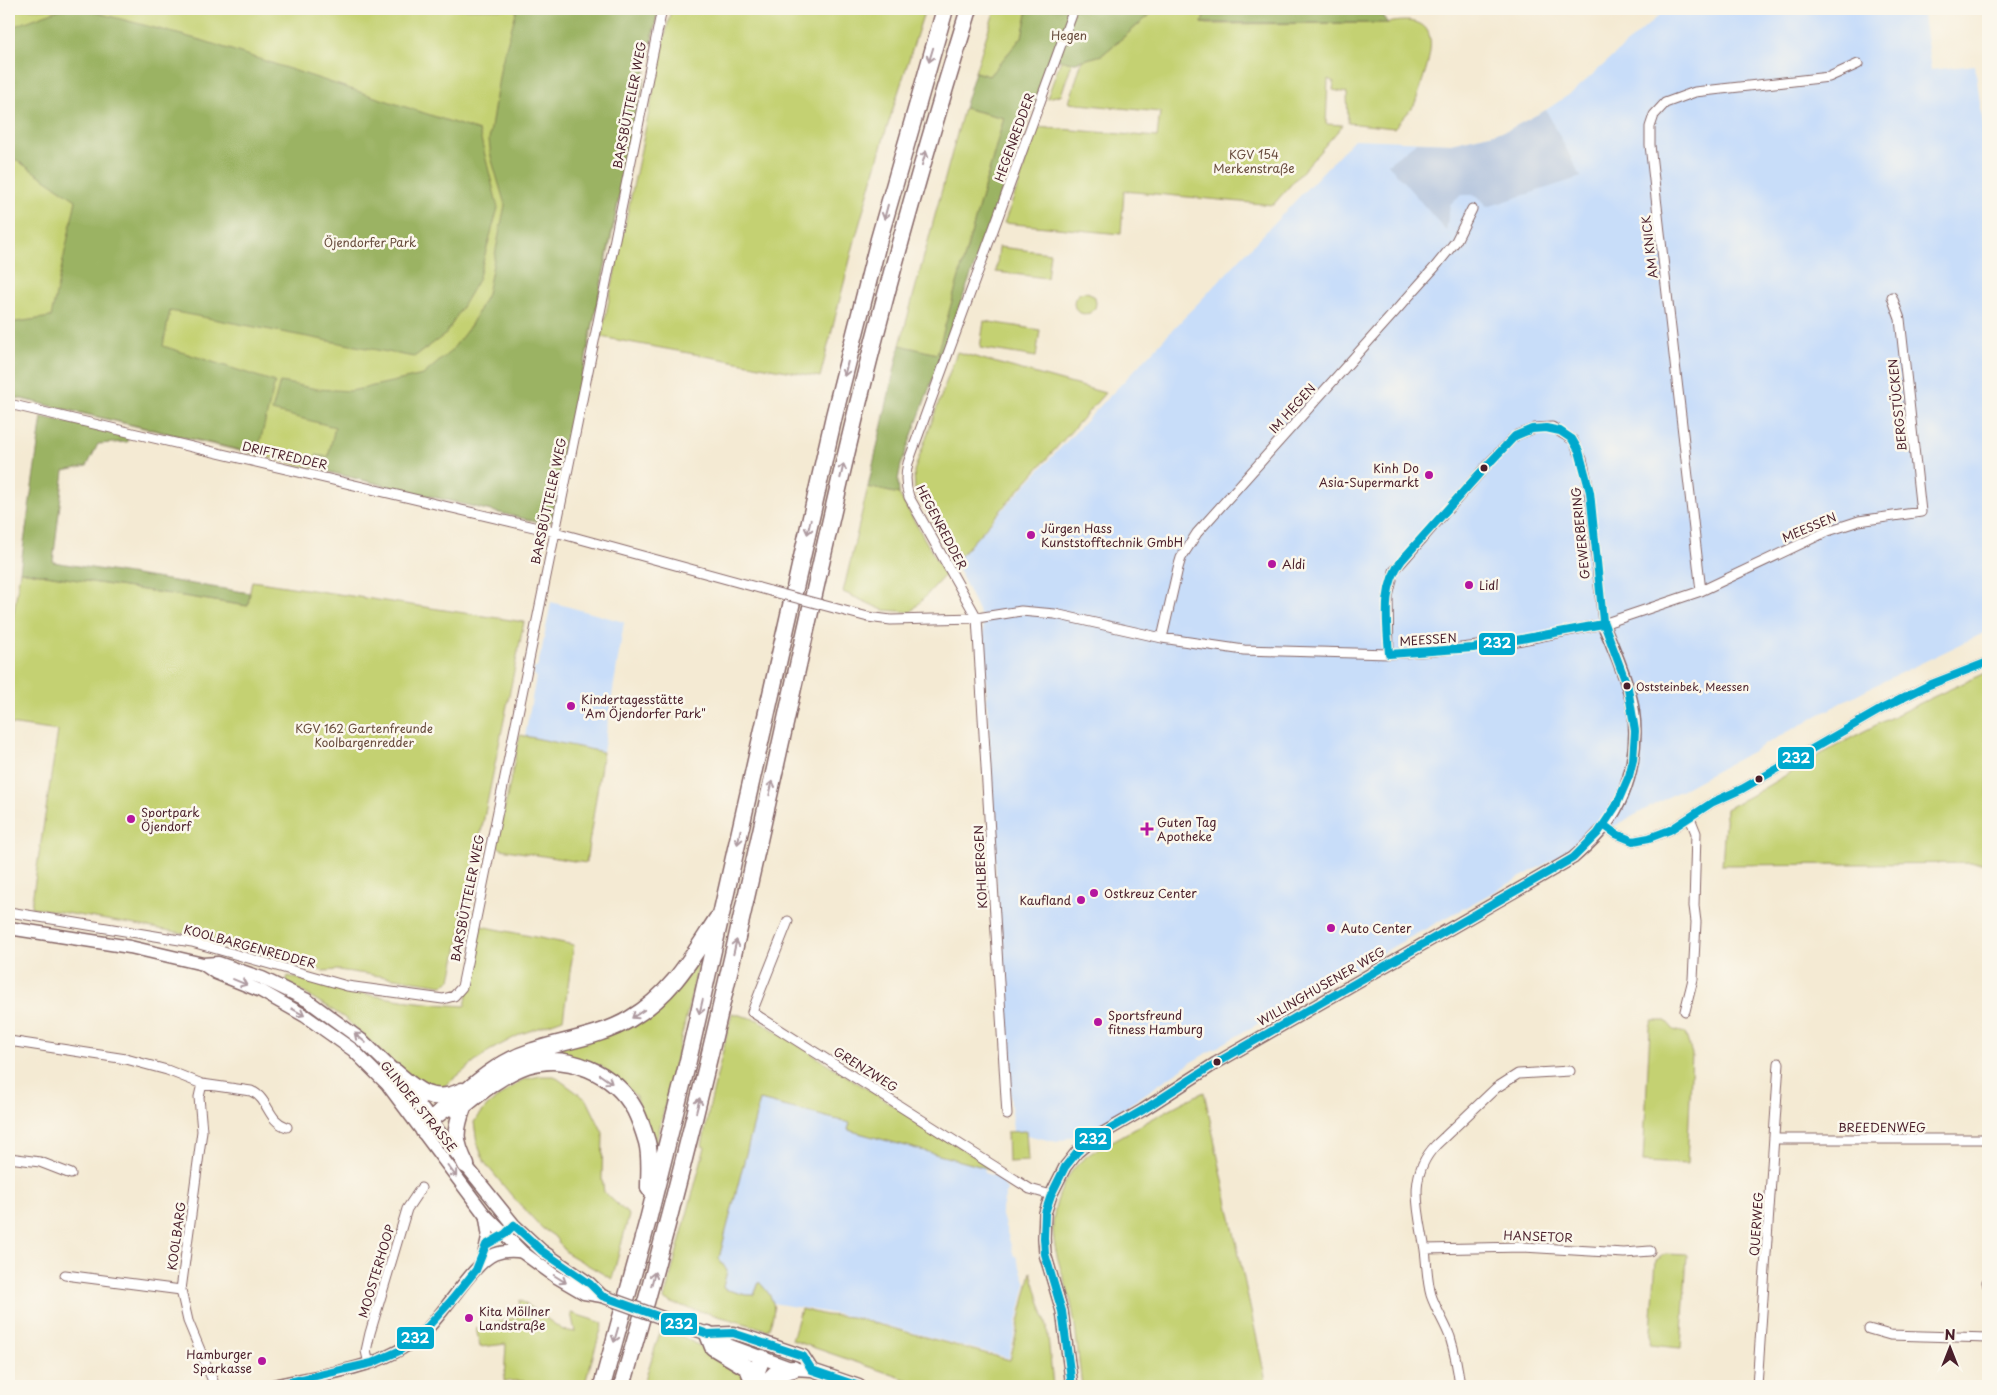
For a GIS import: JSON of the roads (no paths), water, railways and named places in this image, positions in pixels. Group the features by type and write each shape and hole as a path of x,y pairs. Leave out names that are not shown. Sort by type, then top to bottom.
{"highway":[{"path":"602,1386 648,1220 687,1065 724,909 834,416 884,220 945,9"},
{"path":"622,1386 698,1104 850,440 883,306 934,121 969,9"},
{"path":"430,1126 471,1086 501,1065 520,1056 605,1031 643,1010 666,992 686,968 724,909"},
{"path":"430,1126 463,1107 508,1074 526,1066 540,1062 556,1061 584,1067 599,1074 625,1096 635,1110 642,1126 649,1159 648,1220"},
{"path":"395,1072 416,1089 440,1098 450,1096 471,1086"},
{"path":"463,1107 457,1124 456,1135 457,1146 466,1165"},
{"path":"708,1334 714,1347 748,1368 757,1385"},
{"path":"630,1386 635,1343"},
{"path":"757,1385 770,1353"},
{"path":"757,1385 775,1374 793,1369"}],"main road":[{"name":"GLINDER STRASSE","path":"9,928 130,947 203,964 218,963 262,978 306,1000 363,1041 395,1072 485,1215 522,1252 555,1276 584,1293 602,1296 708,1334 730,1346 770,1353 803,1356 812,1370"},
{"name":"GLINDER STRASSE","path":"203,964 216,973 261,991 305,1016 353,1050 430,1126 466,1165 514,1225 542,1251 590,1284 602,1296"},
{"name":"GLINDER STRASSE","path":"770,1353 793,1369 812,1370 859,1386"}],"street":[{"name":"BARSBÜTTELER WEG","path":"454,996 462,987 662,9"},
{"name":"HEGENREDDER","path":"977,618 910,497 906,486 906,472 1074,9"},
{"name":"AM KNICK","path":"1701,590 1654,178 1650,127 1654,115 1665,103 1695,92 1829,77 1858,64"},
{"name":"IM HEGEN","path":"1162,638 1181,558 1197,533 1435,267 1456,242 1472,209"},
{"name":"BERGSTÜCKEN","path":"1892,296 1900,319 1921,512"},
{"name":"DRIFTREDDER","path":"9,404 555,532"},
{"name":"GEWERBERING","path":"1389,654 1388,597 1394,571 1512,439 1517,435 1536,428 1552,427 1573,440 1582,459 1589,489 1603,624"},
{"name":"MEESSEN","path":"977,618 1021,611 1054,614 1162,638 1244,650 1389,654 1473,648 1603,624 1701,590 1828,531 1859,521 1921,512"},
{"path":"555,532 868,617 891,620 977,618"},
{"name":"KOHLBERGEN","path":"977,618 1007,1115"},
{"name":"WILLINGHUSENER WEG","path":"1072,1386 1062,1311 1044,1245 1045,1213 1050,1194 1070,1159 1093,1139 1268,1033 1566,862 1588,844 1605,826 1620,801 1628,780 1635,740 1630,693 1619,660 1603,624"},
{"path":"1605,826 1616,834 1633,840 1659,835 1690,818 1713,802 1742,789 1885,707 1929,685 1988,662"},
{"path":"1685,1010 1693,979 1696,922 1694,906 1696,833 1690,818"},
{"name":"KOOLBARGENREDDER","path":"9,912 192,942 347,986 443,999 454,996"},
{"name":"GRENZWEG","path":"788,922 752,1012 1030,1189 1050,1194"},
{"path":"9,1041 126,1058 167,1070 202,1084 258,1094 279,1125 287,1127"},
{"name":"QUERWEG","path":"1757,1386 1779,1063"},
{"path":"1460,1386 1450,1336 1431,1294 1418,1204 1417,1184 1420,1168 1429,1152 1496,1088 1518,1074 1570,1071"},
{"name":"KOOLBARG","path":"202,1084 199,1097 202,1131 181,1290 188,1321 215,1386"},
{"name":"BREEDENWEG","path":"1775,1139 1988,1139"},
{"path":"9,1158 40,1162 70,1174"},
{"name":"MOOSTERHOOP","path":"369,1364 366,1351 370,1332 408,1209 420,1188"},
{"path":"482,1262 488,1235 485,1215"},
{"path":"486,1245 505,1234 514,1225"},
{"path":"496,1254 505,1234"},
{"name":"HANSETOR","path":"1425,1249 1523,1247 1624,1253 1650,1251"},
{"path":"272,1386 369,1364 386,1358 424,1333 482,1262 496,1254 522,1252"},
{"path":"65,1275 181,1290"},
{"path":"1869,1329 1890,1335 1988,1338"}],"place":[{"name":"Kinh Do Asia-Supermarkt","path":"1429,475"},
{"name":"Jürgen Hass Kunststofftechnik GmbH","path":"1031,535"},
{"name":"Aldi","path":"1272,564"},
{"name":"Lidl","path":"1469,585"},
{"name":"Oststeinbek, Meessen","path":"1627,686"},
{"name":"Kindertagesstätte \"Am Öjendorfer Park\"","path":"571,706"},
{"name":"Sportpark Öjendorf","path":"131,819"},
{"name":"Guten Tag Apotheke","path":"1147,829"},
{"name":"Ostkreuz Center","path":"1094,893"},
{"name":"Kaufland","path":"1081,900"},
{"name":"Auto Center","path":"1331,928"},
{"name":"Sportsfreund fitness Hamburg","path":"1098,1022"},
{"name":"Kita Möllner Landstraße","path":"469,1318"},
{"name":"Hamburger Sparkasse","path":"262,1361"}],"park label":[{"name":"Hegen","path":"1069,35"},
{"name":"KGV 154 Merkenstraße","path":"1254,161"},
{"name":"Öjendorfer Park","path":"370,242"},
{"name":"KGV 162 Gartenfreunde Koolbargenredder","path":"364,735"}]}
